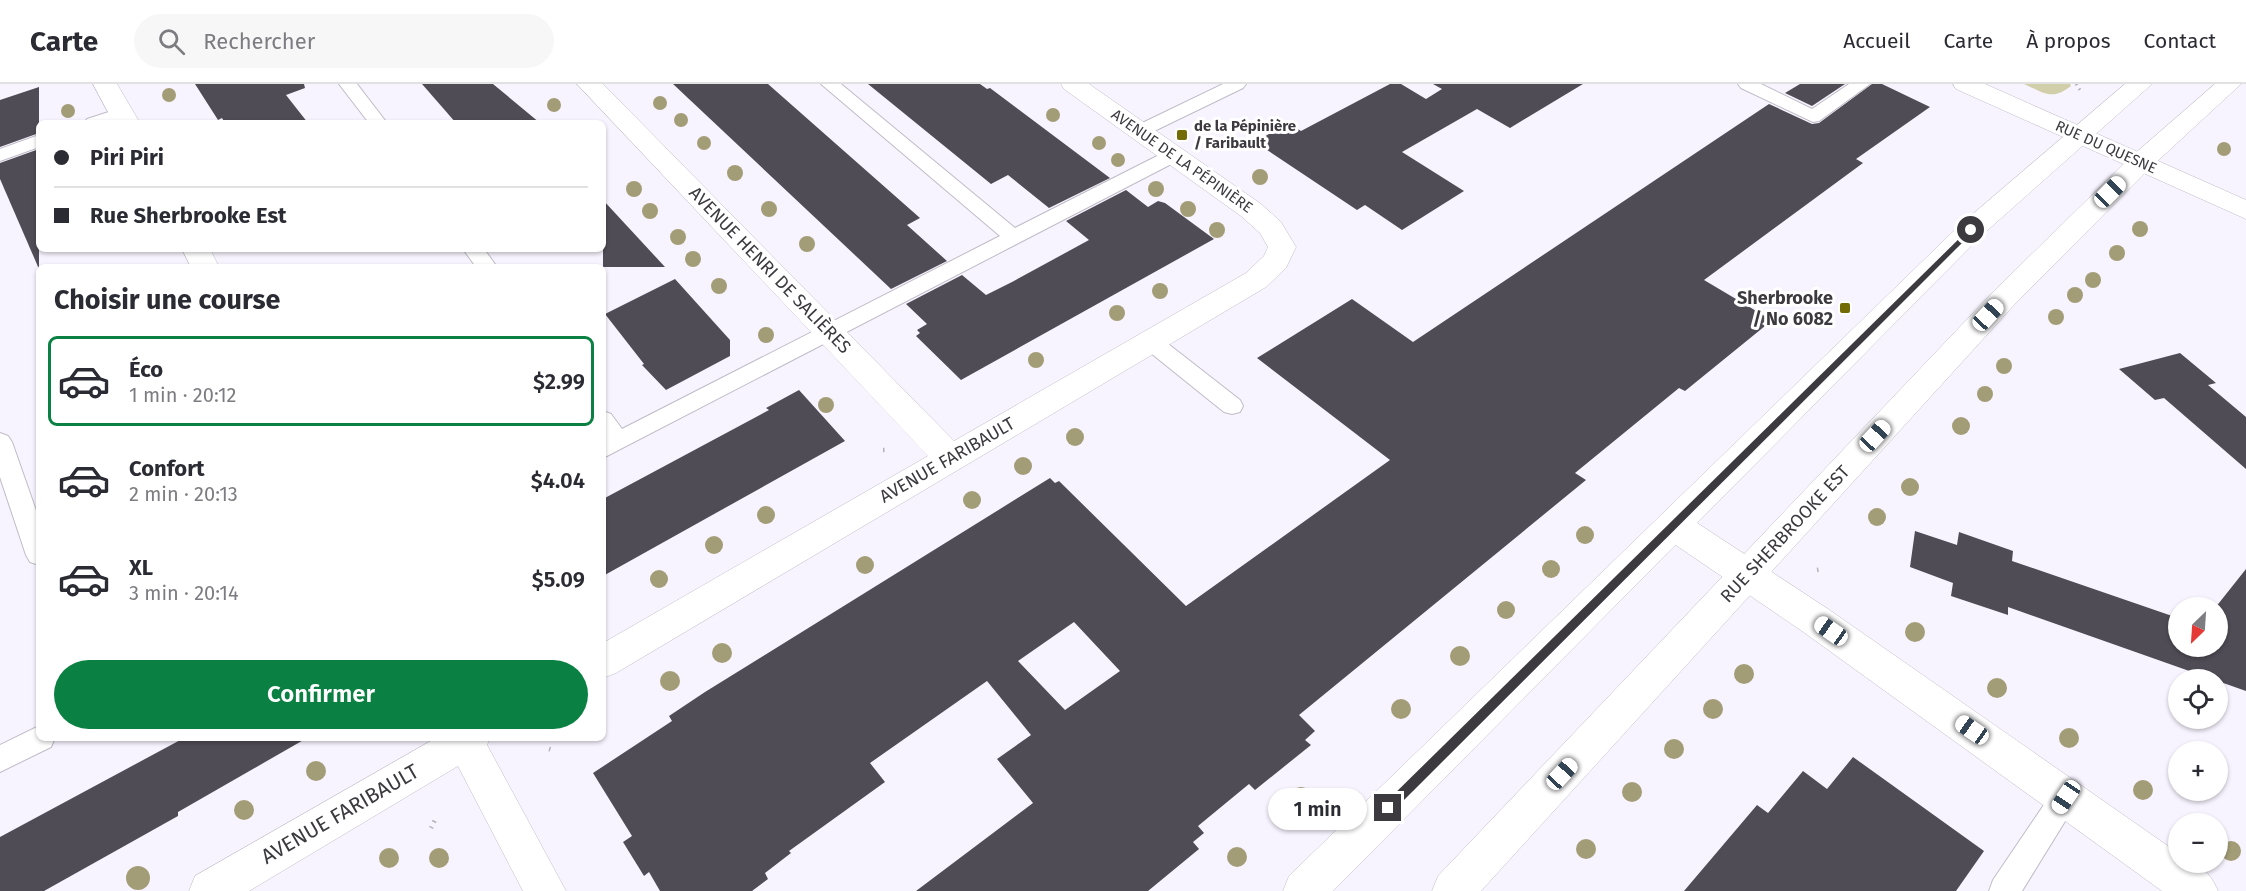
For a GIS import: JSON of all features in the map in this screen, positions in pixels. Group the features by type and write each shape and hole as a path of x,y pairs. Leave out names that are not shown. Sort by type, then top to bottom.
{"street":[{"path":"105,84 124,118"},
{"name":"AVENUE HENRI DE SALIÈRES","path":"589,84 950,458"},
{"name":"AVENUE DE LA PÉPINIÈRE","path":"1073,84 1251,210 1271,228 1282,247"},
{"name":"RUE DU QUESNE","path":"1965,84 2246,210"},
{"path":"1304,891 1971,230 2140,84"},
{"name":"RUE SHERBROOKE EST","path":"1453,891 2004,298 2141,162 2229,84"},
{"name":"AVENUE FARIBAULT","path":"606,660 1256,280 1276,261 1282,247"},
{"path":"1673,525 1747,574 2197,891"},
{"name":"AVENUE FARIBAULT","path":"210,891 463,741"},
{"path":"467,741 545,891"}],"lane":[{"path":"348,84 376,120"},
{"path":"830,84 1013,237"},
{"path":"1140,131 1237,84"},
{"path":"1747,84 1813,117 1861,84"},
{"path":"0,155 36,142"},
{"path":"606,429 611,445 1174,155"},
{"path":"475,252 485,264"},
{"path":"1150,341 1232,406"},
{"path":"0,441 36,546"},
{"path":"0,759 36,741"},
{"path":"2004,891 2066,797"}],"path":[{"path":"2076,84 2082,93"},
{"path":"431,828 435,820"}],"shaded area":[{"path":"2024,84 2070,84 2071,86 2064,91 2048,94"}],"building":[{"path":"195,84 304,84 305,88 286,95 306,120 223,120 222,118 218,120"},
{"path":"422,84 493,84 536,120 453,120"},
{"path":"673,84 768,84 920,218 907,225 947,261 891,289"},
{"path":"868,84 980,84 987,89 990,88 1110,178 1049,208 1008,175 991,184"},
{"path":"1390,84 1401,84 1426,99 1442,89 1433,84 1583,84 1510,128 1477,109 1402,152 1464,191 1402,230 1365,205 1357,210 1255,142 1288,123 1301,131"},
{"path":"1800,84 1845,84 1812,106 1785,93"},
{"path":"1872,84 1882,84 1930,107 1856,159 1863,163 1704,280 1768,318 1762,324 1765,326 1685,391 1679,388 1575,473 1586,480 1299,715 1315,731 1305,740 1311,745 1255,790 1249,784 1198,826 1204,833 1193,842 1199,849 1148,891 916,891 1033,803 997,759 1031,735 987,681 870,763 885,782 789,851 791,853 765,873 768,879 752,891 660,891 649,872 644,876 623,842 632,836 593,773 672,721 669,716 705,692 1050,478 1055,483 1059,481 1186,606 1390,460 1257,358 1352,299 1413,342 1769,104 1812,124 1819,123","holes":["1074,622 1120,671 1065,710 1018,661"]},
{"path":"39,87 39,120 36,120 36,134 0,147 0,100"},
{"path":"36,150 36,252 39,252 39,264 37,264 0,179 0,163"},
{"path":"1126,190 1148,207 1158,201 1165,203 1214,239 961,380 916,336 920,333 917,330 927,324 906,304 962,275 986,295 1012,282 1089,240 1066,221"},
{"path":"606,203 665,267 606,267 606,264 603,264 603,252 606,252"},
{"path":"675,279 730,340 730,356 666,390 642,365 644,364 606,314"},
{"path":"2180,353 2216,383 2208,385 2246,417 2246,469 2164,398 2155,400 2119,369"},
{"path":"799,390 845,441 606,574 606,497 769,410 766,408"},
{"path":"1915,531 1957,545 1959,532 2013,551 2012,561 2168,615 2168,657 2228,657 2228,597 2224,597 2246,569 2246,691 2228,685 2228,669 2184,669 2008,607 2008,615 1951,596 1953,583 1910,567"},
{"path":"178,741 302,741 178,812 178,816 44,891 0,891 0,837"},
{"path":"1853,757 1984,851 1956,891 1684,891 1757,805 1768,813 1803,771 1827,789"}],"place":[{"name":"de la Pépinière / Faribault","path":"1182,135"},
{"name":"Sherbrooke / No 6082","path":"1845,308"}],"route":[{"path":"1388,808 1971,230"}]}
